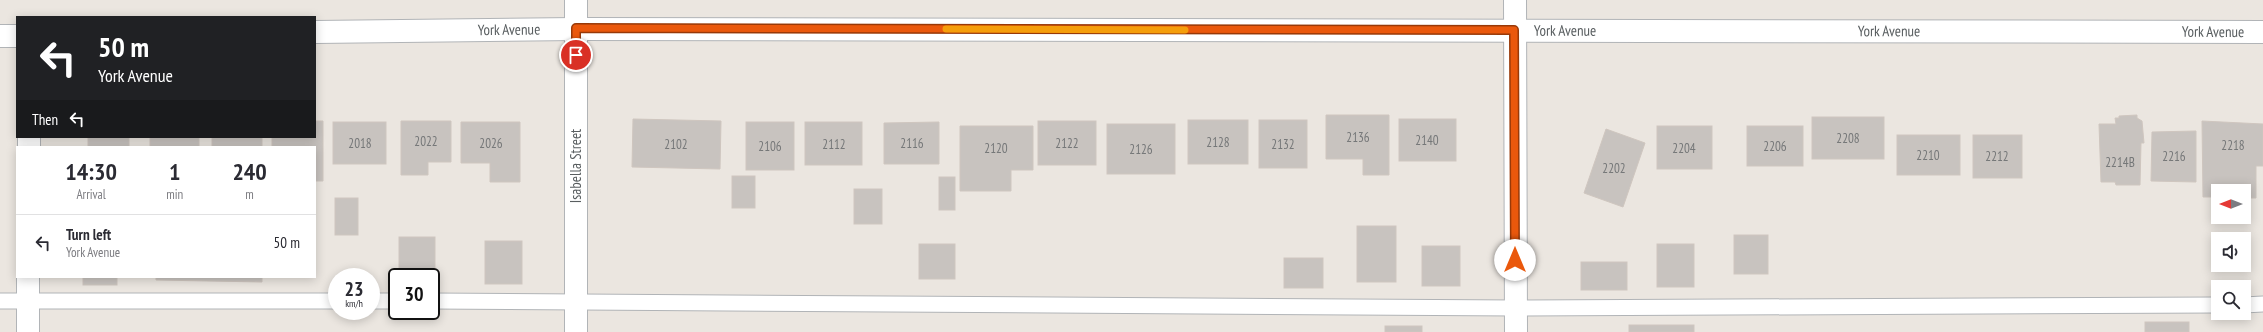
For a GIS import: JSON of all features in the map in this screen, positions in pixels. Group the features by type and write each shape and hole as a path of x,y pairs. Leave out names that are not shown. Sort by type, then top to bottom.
{"street":[{"name":"Isabella Street","path":"576,0 576,332"},
{"path":"1514,0 1516,332"},
{"name":"York Avenue","path":"316,32 576,28 2263,32"},
{"path":"0,36 16,36"},
{"path":"28,278 28,332"}],"lane":[{"path":"0,301 328,301"},
{"path":"440,301 1516,308 2211,305"},
{"path":"2251,304 2263,304"}],"building":[{"path":"1326,115 1389,115 1389,175 1363,175 1363,159 1326,159"},
{"path":"2137,115 2137,118 2142,121 2144,143 2141,143 2140,185 2116,185 2115,182 2101,182 2099,124 2116,124 2115,118 2119,118 2119,116"},
{"path":"1812,117 1884,117 1884,159 1812,159"},
{"path":"633,119 721,121 720,169 632,167"},
{"path":"1399,119 1456,119 1456,161 1399,161"},
{"path":"1188,120 1248,120 1248,164 1188,164"},
{"path":"1259,120 1307,120 1307,168 1259,168"},
{"path":"316,121 323,121 323,181 316,181 316,146 272,146 272,138 316,138"},
{"path":"401,121 451,121 451,162 428,162 428,175 401,175"},
{"path":"1038,121 1096,121 1096,165 1038,165"},
{"path":"2202,121 2263,124 2263,166 2256,166 2256,198 2251,198 2251,184 2211,184 2211,197 2203,197"},
{"path":"333,122 386,122 386,164 333,164"},
{"path":"461,122 520,122 520,182 490,182 490,163 461,163"},
{"path":"746,122 794,122 794,170 746,170"},
{"path":"805,122 862,122 862,165 805,165"},
{"path":"939,122 939,164 884,164 884,123"},
{"path":"1107,124 1175,124 1175,174 1107,174"},
{"path":"960,126 1033,126 1033,170 1011,170 1011,191 960,191"},
{"path":"1657,126 1712,126 1712,169 1657,169"},
{"path":"1747,126 1803,126 1803,166 1747,166"},
{"path":"1606,129 1645,143 1623,207 1584,193"},
{"path":"2196,131 2196,182 2151,181 2152,132"},
{"path":"1897,135 1960,135 1960,175 1897,175"},
{"path":"1973,135 2022,135 2022,178 1973,178"},
{"path":"88,138 129,138 129,146 88,146"},
{"path":"150,138 199,138 199,146 150,146"},
{"path":"212,138 262,138 262,146 212,146"},
{"path":"732,176 755,176 755,208 732,208"},
{"path":"939,177 955,177 955,210 939,210"},
{"path":"854,189 882,189 882,224 854,224"},
{"path":"335,198 358,198 358,235 335,235"},
{"path":"1357,226 1396,226 1396,282 1357,282"},
{"path":"1734,235 1768,235 1768,274 1734,274"},
{"path":"399,237 435,237 435,268 399,268"},
{"path":"485,241 522,241 522,284 485,284"},
{"path":"919,244 955,244 955,279 919,279"},
{"path":"1657,244 1694,244 1694,287 1657,287"},
{"path":"1422,246 1460,246 1460,286 1422,286"},
{"path":"1284,258 1323,258 1323,288 1284,288"},
{"path":"1581,262 1627,262 1627,290 1581,290"},
{"path":"83,278 117,278 117,285 83,285"},
{"path":"156,278 262,278 262,282 156,280"},
{"path":"2145,322 2189,322 2189,332 2145,332"},
{"path":"1629,325 1694,325 1694,332 1629,332"},
{"path":"1385,326 1422,326 1422,332 1385,332"}],"slow traffic":[{"path":"946,29 1185,30"}],"route":[{"path":"576,55 576,28 1514,30 1515,260"}]}
